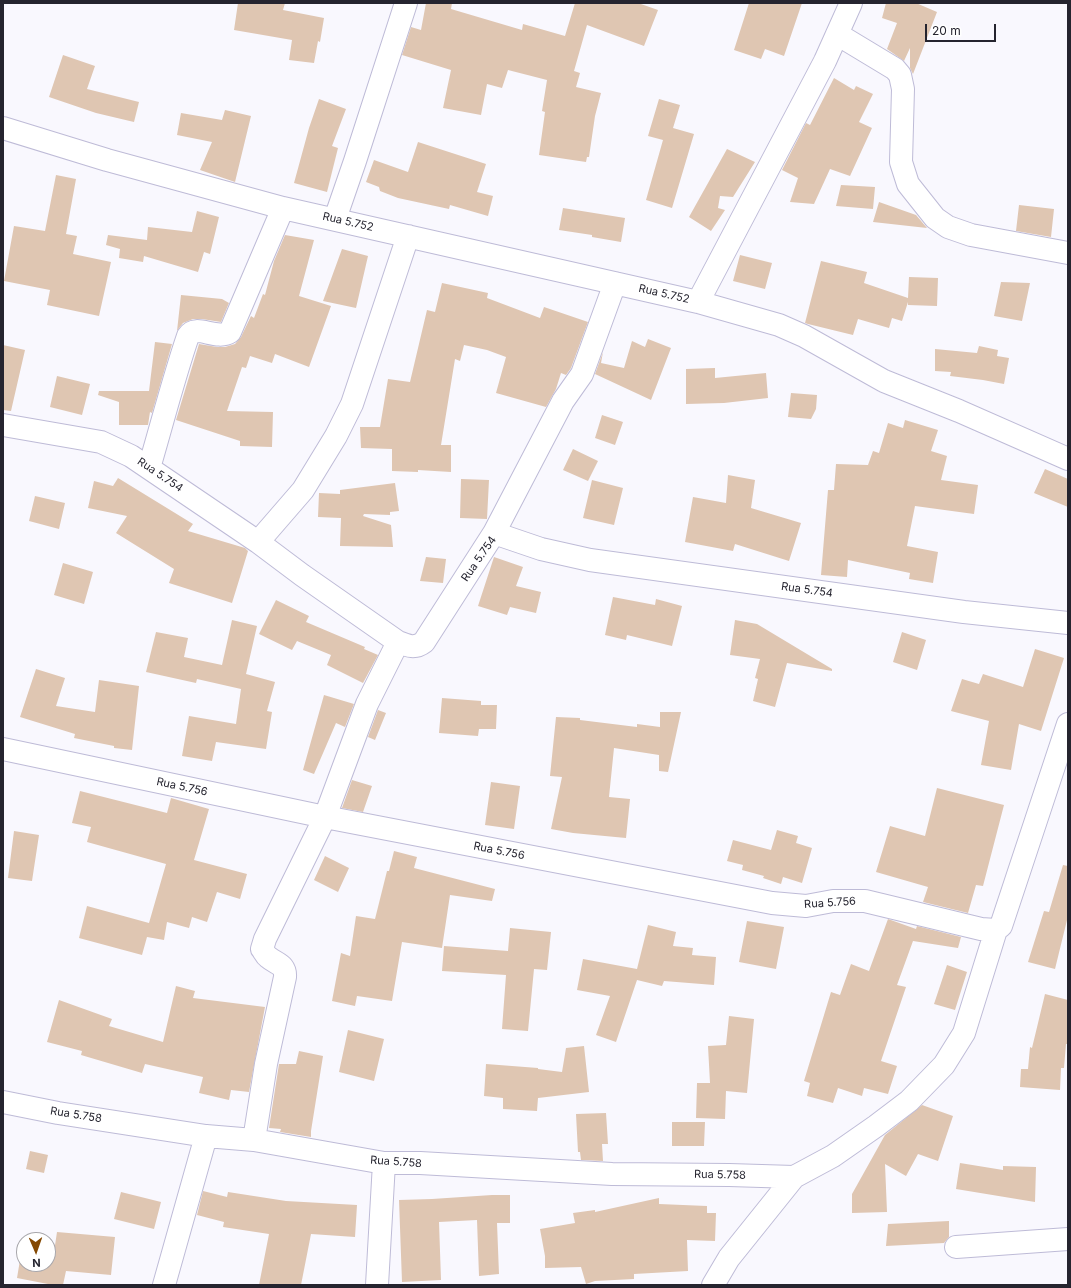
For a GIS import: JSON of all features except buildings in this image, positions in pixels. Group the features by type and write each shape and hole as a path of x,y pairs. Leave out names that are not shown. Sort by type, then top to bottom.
{"street":[{"path":"335,219 406,3"},
{"path":"698,302 825,61 851,3"},
{"path":"837,34 894,69 900,75 903,89 901,162 908,184 935,218 948,227 971,235 1068,253"},
{"name":"Rua 5.752","path":"3,128 107,160 283,208 698,302 779,325 804,336 884,381 1068,459"},
{"path":"149,468 164,420 175,374 190,332 195,330 217,335 225,335 230,332 283,208"},
{"path":"258,542 303,490 336,436 352,404 408,236"},
{"path":"494,533 563,401 582,374 615,283"},
{"name":"Rua 5.754","path":"3,425 101,442 132,456 258,542 302,575 398,642 413,647 424,642 494,533 541,549 590,560 964,612 1068,622"},
{"path":"254,1140 266,1064 286,971 283,966 267,956 262,948 265,939 325,818 367,704 398,642"},
{"path":"713,1285 729,1258 794,1177 833,1156 876,1126 909,1101 944,1065 964,1033 996,930 1001,926 1068,724"},
{"name":"Rua 5.756","path":"3,749 325,818 772,903 806,906 833,901 865,901 981,929 996,930"},
{"name":"Rua 5.758","path":"3,1102 58,1113 206,1136 254,1140 384,1163 420,1163 612,1174 794,1177"},
{"path":"164,1285 206,1136"},
{"path":"377,1285 384,1163"},
{"path":"956,1247 1068,1239"}]}
